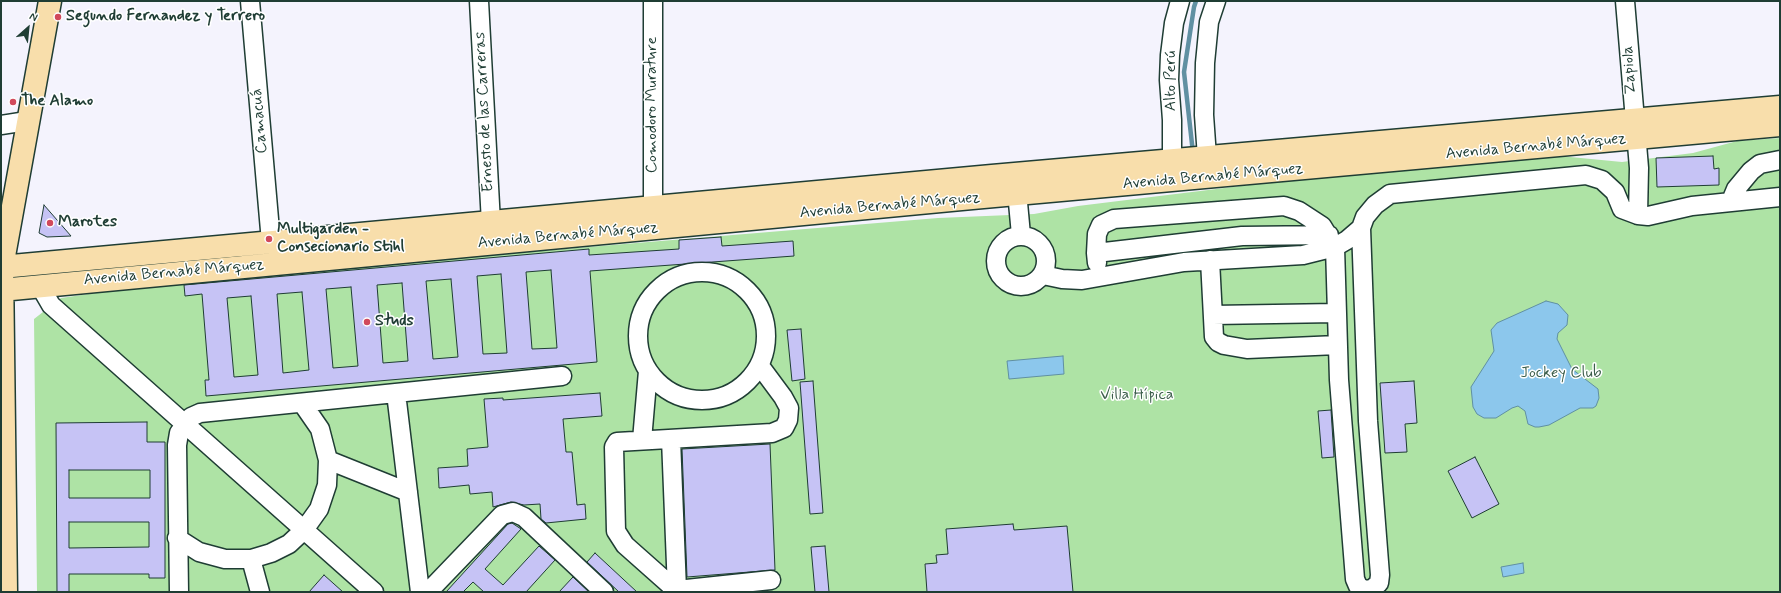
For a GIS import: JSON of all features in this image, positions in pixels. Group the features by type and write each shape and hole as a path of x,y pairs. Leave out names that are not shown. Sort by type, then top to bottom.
{"main road":[{"path":"6,592 3,457 2,267 50,1"},
{"name":"Avenida Bernabé Márquez","path":"2,290 1016,185 1635,129 1780,107"},
{"name":"Avenida Bernabé Márquez","path":"2,267 653,208 1016,185 1207,157 1635,129 1780,126"}],"street":[{"name":"Camacuá","path":"250,1 271,242"},
{"name":"Ernesto de las Carreras","path":"479,1 491,223"},
{"name":"Comodoro Murature","path":"653,208 654,1"},
{"name":"Alto Perú","path":"1172,161 1172,120 1169,80 1170,55 1174,23 1180,1"},
{"name":"Alto Perú","path":"1207,157 1204,114 1205,63 1209,22 1216,1"},
{"name":"Zapiola","path":"1625,1 1639,174 1638,215"},
{"path":"1,125 28,121"},
{"path":"1731,201 1736,189 1751,171 1760,164 1780,160"},
{"path":"1097,278 1097,234 1101,225 1114,219 1259,206 1284,206 1299,211 1322,226 1332,241 1337,345 1355,579 1358,586 1364,591 1372,589 1379,583 1380,575 1368,421 1361,228 1365,217 1375,204 1390,194 1586,175 1602,180 1615,192 1622,209 1638,215 1648,216 1692,206 1780,197"},
{"path":"1016,185 1021,235"},
{"path":"1096,253 1242,236 1332,241 1347,240 1361,228"},
{"path":"1021,235 1035,239 1045,251 1046,267 1043,274 1037,281 1022,286 1006,281 997,268 997,252 1006,240 1021,235"},
{"path":"1043,274 1062,279 1082,280 1160,266 1210,260 1303,255 1332,241"},
{"path":"1210,260 1214,337 1224,345 1246,349 1337,345"},
{"path":"699,272 721,275 741,285 756,301 765,322 766,344 760,366 746,384 734,392 727,396 705,401 683,398 663,388 648,371 639,351 638,328 644,307 658,289 664,285 677,277 699,272"},
{"path":"40,286 51,305 374,592"},
{"path":"1213,315 1336,313"},
{"path":"760,366 783,397 789,408 788,420 784,428 772,433 617,442 614,447 616,531 625,545 678,591 771,580"},
{"path":"642,440 648,371"},
{"path":"179,592 177,538 177,445 179,433 184,424 191,417 200,413 562,376"},
{"path":"396,393 420,592"},
{"path":"177,538 199,552 225,559 251,559 271,553 289,544 304,530 319,509 327,485 328,460 320,429 302,403"},
{"path":"671,439 678,591"},
{"path":"328,460 408,492"},
{"path":"428,592 502,515 513,512 524,517 604,592"},
{"path":"251,559 260,592"}],"green space":[{"name":"Jockey Club","path":"1780,138 1780,592 37,592 34,319 61,298 178,281 938,218 1034,214 1078,206 1314,177 1560,156 1622,162 1693,153 1737,141"}],"water":[{"path":"1546,301 1558,304 1568,315 1567,325 1558,333 1557,339 1572,369 1598,389 1599,398 1596,406 1593,408 1580,408 1549,425 1539,427 1528,424 1525,411 1518,406 1496,418 1484,418 1477,414 1473,407 1471,387 1494,351 1491,330 1497,323"},
{"path":"1063,356 1064,374 1009,379 1007,361"},
{"path":"1523,563 1524,573 1503,577 1501,567"}],"building":[{"path":"1713,156 1714,169 1719,168 1719,185 1657,187 1656,158"},
{"name":"Marotes","path":"44,205 71,236 47,237 39,233"},
{"name":"Studs","path":"721,237 722,246 793,241 794,256 590,271 597,362 206,396 205,380 209,380 202,294 185,296 184,285 589,249 589,255 679,249 679,240","holes":["551,270 557,348 532,349 526,272","501,274 507,353 483,354 477,276","451,279 458,357 433,359 426,281","402,283 408,361 383,363 377,285","351,287 358,366 333,368 326,289","302,292 309,370 283,373 277,294","251,296 258,375 234,377 227,298"]},
{"path":"801,329 805,379 792,381 787,330"},
{"path":"813,381 823,513 810,514 800,382"},
{"path":"1414,381 1417,423 1405,424 1407,452 1385,453 1380,383"},
{"path":"600,393 602,416 563,419 566,452 572,452 577,505 585,504 586,519 546,523 541,519 540,504 524,505 511,502 493,507 492,492 470,494 469,485 439,488 438,468 468,466 467,449 488,447 484,399 503,398 503,400"},
{"path":"1331,410 1334,457 1322,458 1318,411"},
{"path":"147,422 147,442 165,442 165,578 149,578 149,574 69,574 69,592 57,592 56,423","holes":["69,470 150,470 150,498 69,498","69,522 149,522 149,547 69,548"]},
{"path":"770,444 775,570 687,577 682,449"},
{"path":"1475,457 1499,504 1472,518 1448,471"},
{"path":"512,523 521,529 485,569 503,585 539,546 555,560 526,592 484,592 473,582 463,592 446,592 508,524"},
{"path":"1013,524 1014,530 1067,526 1073,592 927,592 925,564 937,563 936,555 948,554 946,529"},
{"path":"825,546 829,592 815,592 811,547"},
{"path":"595,553 637,592 619,592 587,562"},
{"path":"324,575 343,592 309,592"},
{"path":"573,577 589,592 559,592"}],"waterway":[{"path":"1193,153 1184,72 1196,1"}],"place":[{"name":"Segundo Fernandez y Terrero","path":"58,17"},
{"name":"The Alamo","path":"13,102"},
{"name":"Marotes","path":"50,223"},
{"name":"Multigarden - Consecionario Stihl","path":"269,239"},
{"name":"Studs","path":"367,322"}],"park label":[{"name":"Villa Hípica","path":"1137,396"}]}
